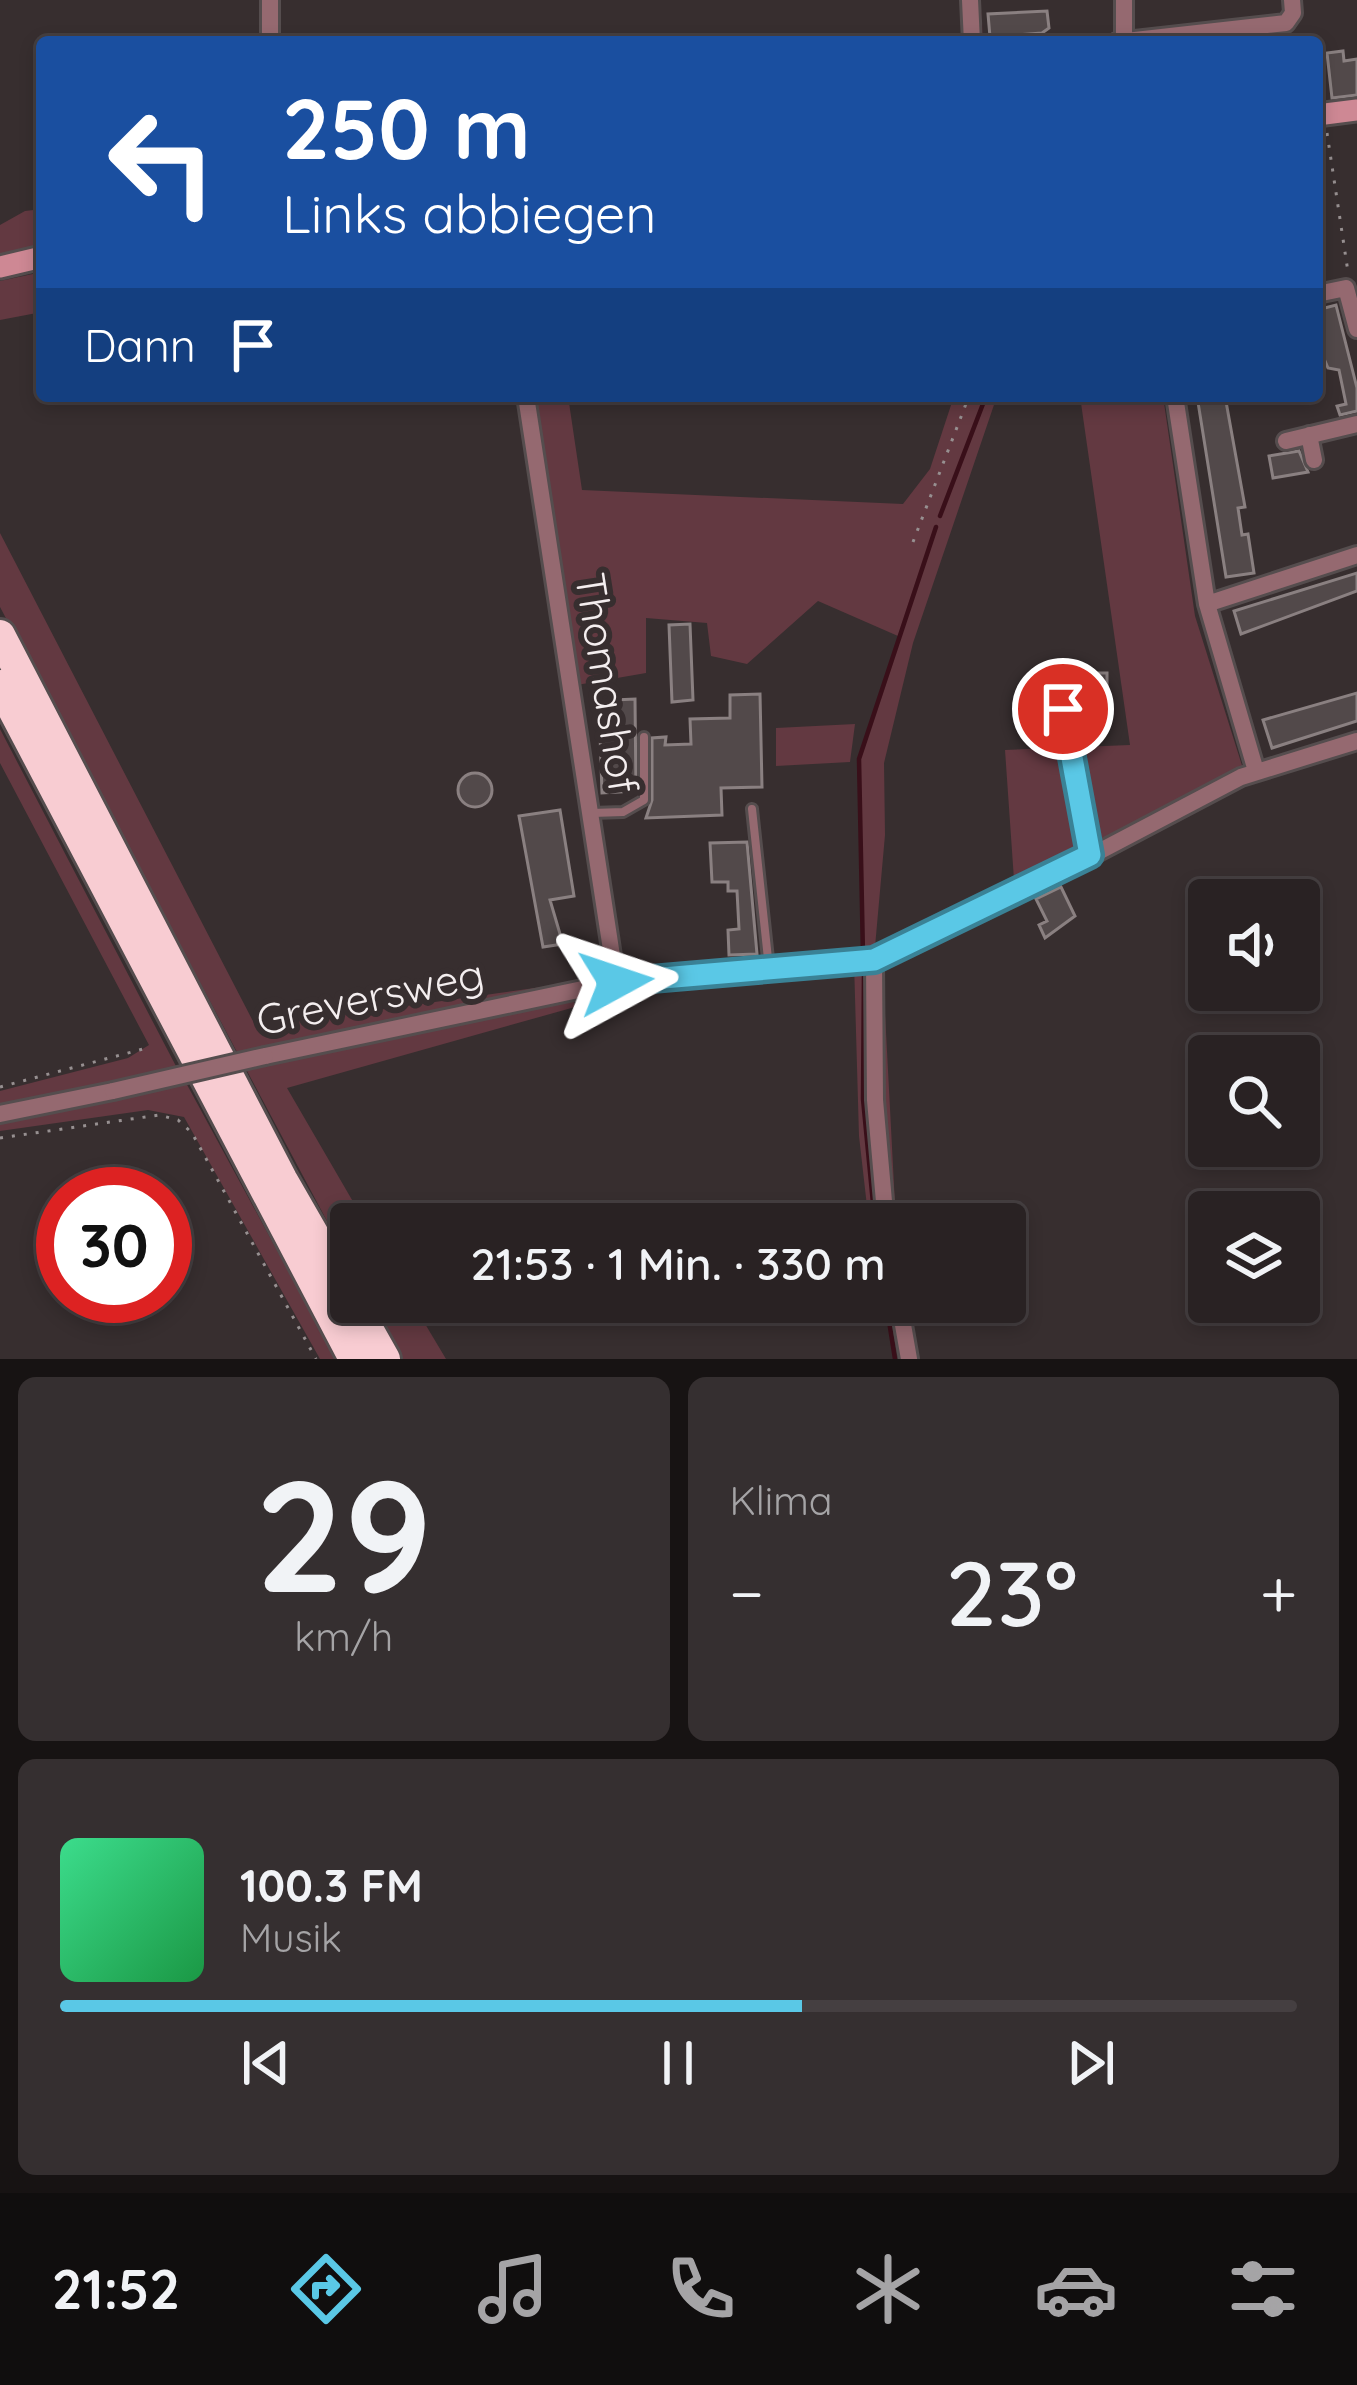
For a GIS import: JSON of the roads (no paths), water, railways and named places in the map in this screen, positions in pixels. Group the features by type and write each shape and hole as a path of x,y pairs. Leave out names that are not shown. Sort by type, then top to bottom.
{"highway":[{"path":"0,635 282,1179 330,1262"},
{"path":"0,685 354,1359"},
{"path":"365,1323 386,1359"}],"main road":[{"path":"1323,114 1357,110"},
{"path":"0,266 36,258"}],"street":[{"path":"270,0 270,36"},
{"path":"970,0 972,36"},
{"path":"1122,36 1124,0"},
{"path":"1174,36 1286,23 1293,13 1292,0"},
{"path":"1351,286 1357,329"},
{"name":"Thomashof","path":"527,402 616,982"},
{"path":"1176,402 1207,604 1256,771"},
{"path":"1286,441 1357,424"},
{"path":"1309,435 1314,460"},
{"path":"1207,604 1357,555"},
{"name":"Greversweg","path":"0,1114 616,982 874,960 1256,771 1357,741"},
{"path":"874,960 875,1100 884,1203"},
{"path":"903,1323 909,1359"}],"lane":[{"path":"1063,709 1090,855"},
{"path":"590,813 623,812 644,800 644,737"},
{"path":"752,809 770,970"}],"waterway":[{"path":"979,12 981,36"},
{"path":"940,516 984,402"},
{"path":"863,956 859,759 936,527"},
{"path":"864,972 863,1099 873,1203"},
{"path":"889,1323 895,1359"}]}
